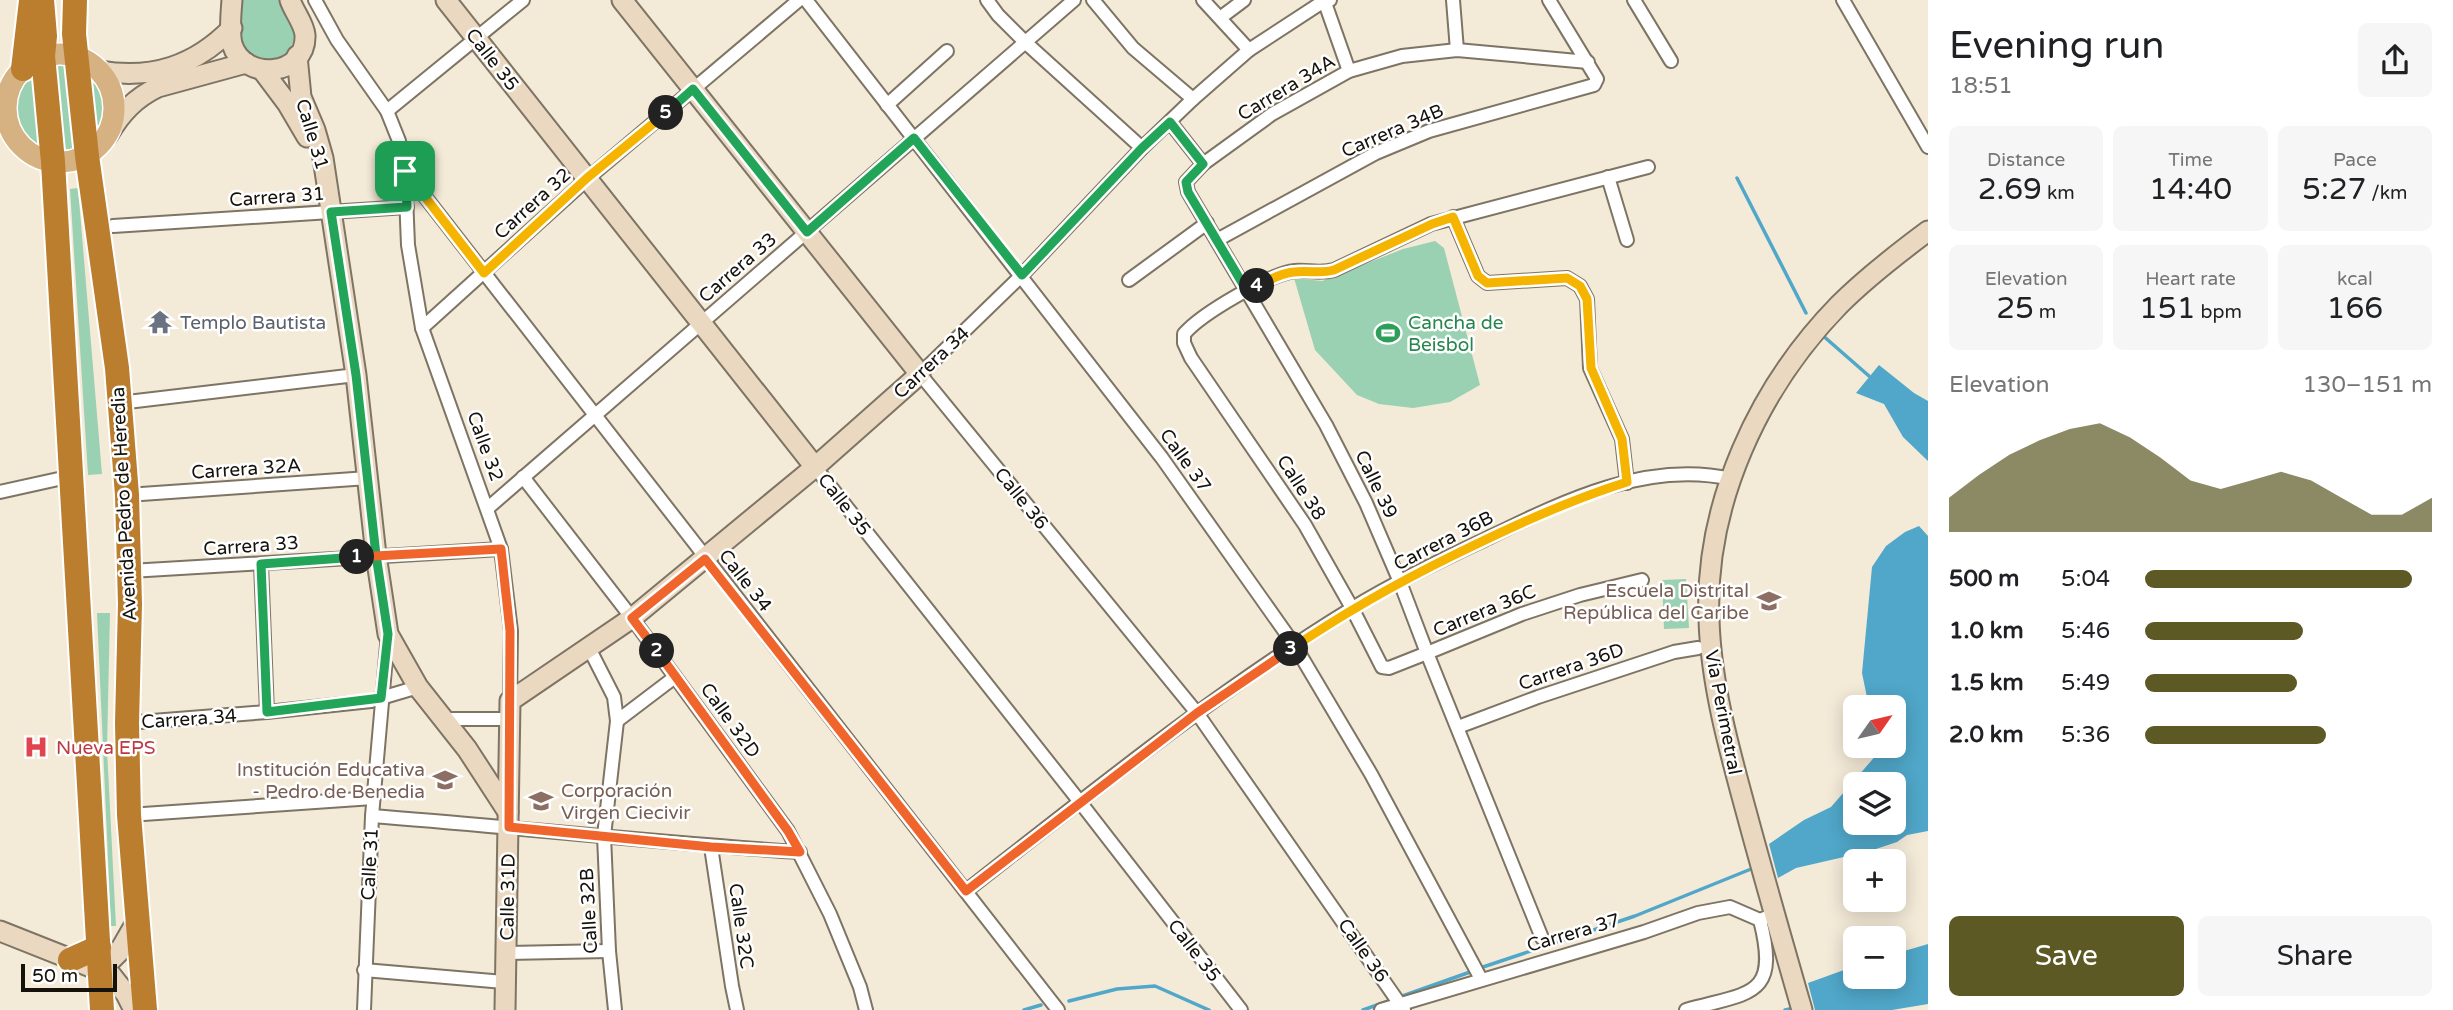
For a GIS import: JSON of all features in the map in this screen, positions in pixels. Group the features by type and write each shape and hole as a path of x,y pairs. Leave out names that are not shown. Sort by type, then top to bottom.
{"highway":[{"path":"31,0 27,152 57,222 102,1010"},
{"path":"28,67 45,36 42,0"},
{"name":"Avenida Pedro de Heredia","path":"75,0 74,34 89,63 99,144 127,495 130,571 127,723 129,815 145,1010"},
{"path":"81,0 89,63"},
{"path":"99,144 120,285 117,368"},
{"path":"70,960 99,947"}],"main road":[{"path":"0,90 28,67 65,54 89,63"},
{"path":"28,67 7,99 6,111 13,135 27,152 64,162 99,144"}],"street":[{"name":"Calle 31","path":"232,0 232,44 237,54 255,67 287,103 307,137 322,175 331,212"},
{"name":"Calle 31","path":"290,0 305,34 298,56 301,97 323,158 356,375 376,555 388,634 373,798 364,1010"},
{"path":"315,0 337,40 387,111 400,141 407,207"},
{"name":"Calle 35","path":"446,0 1080,802 1241,1010"},
{"path":"387,111 523,0"},
{"name":"Calle 36","path":"622,0 920,374 1197,713 1401,1005"},
{"name":"Carrera 32","path":"422,328 587,178 799,0"},
{"name":"Calle 37","path":"806,0 1163,458 1295,646 1371,774 1477,969"},
{"path":"987,0 1025,42 1142,148"},
{"name":"Carrera 33","path":"488,508 1074,0"},
{"path":"1093,0 1133,48 1193,99"},
{"path":"1203,0 1249,50"},
{"path":"1220,18 1244,0"},
{"path":"1324,0 1349,71"},
{"name":"Carrera 34","path":"510,710 632,618 815,467 920,374 1022,275 1142,148 1193,99 1249,50 1324,0 1329,0"},
{"path":"1453,0 1457,50"},
{"path":"1549,0 1588,62"},
{"path":"1634,0 1671,61"},
{"path":"1843,0 1928,147"},
{"path":"89,63 141,74 172,68 200,55 232,29"},
{"name":"Carrera 34A","path":"1186,182 1203,164 1272,114 1349,71 1402,57 1457,50 1588,62"},
{"path":"887,105 947,51"},
{"path":"99,144 128,106 158,87 255,67 283,68 298,56"},
{"name":"Carrera 34B","path":"1217,240 1376,153 1429,131 1594,85 1597,79 1588,62"},
{"path":"1170,122 1203,164"},
{"path":"1247,291 1280,275 1296,271 1320,273 1334,270 1432,224 1453,217 1648,167"},
{"name":"Calle 34","path":"405,171 1058,1010"},
{"path":"1608,177 1627,240"},
{"name":"Calle 39","path":"1186,182 1188,192 1326,425 1366,503 1542,938"},
{"name":"Carrera 31","path":"113,226 407,207"},
{"name":"Calle 32","path":"407,207 408,245 422,328 501,549 510,631 510,710"},
{"path":"1453,217 1478,276 1487,283 1567,278 1580,286 1587,299 1591,368 1622,439 1627,482"},
{"path":"1129,280 1206,223"},
{"name":"Vía Perimetral","path":"1802,1010 1768,911 1754,841 1729,749 1710,646 1708,617 1717,529 1731,479 1753,425 1796,356 1839,306 1928,231"},
{"name":"Calle 38","path":"1247,291 1192,325 1184,334 1184,343 1191,358 1305,525 1382,667"},
{"path":"119,403 356,375"},
{"name":"Carrera 36B","path":"966,891 1197,713 1352,608 1400,582 1535,515 1627,482 1682,474 1731,479"},
{"path":"0,492 72,476"},
{"name":"Calle 32D","path":"523,477 632,618 788,831 830,914 860,987 866,1010"},
{"name":"Carrera 32A","path":"127,495 368,478"},
{"name":"Carrera 33","path":"130,571 501,549"},
{"path":"261,564 267,712"},
{"name":"Carrera 36C","path":"1382,667 1389,668 1522,614 1580,595 1642,580"},
{"name":"Calle 31","path":"388,634 418,687 481,768 509,820"},
{"name":"Calle 32B","path":"589,648 614,697 617,721 604,836 609,951 615,1010"},
{"name":"Carrera 36D","path":"1458,727 1674,652 1698,648"},
{"path":"617,721 676,677"},
{"name":"Carrera 34","path":"127,723 267,712 381,698 418,687"},
{"path":"444,719 510,710"},
{"name":"Calle 31D","path":"505,1010 510,710"},
{"path":"129,815 373,798"},
{"path":"372,817 509,820 604,836 711,847 800,852"},
{"name":"Calle 32C","path":"711,847 737,1010"},
{"name":"Carrera 37","path":"1381,1010 1401,1005 1477,969 1644,932 1698,913 1730,907 1768,911"},
{"path":"1686,1010 1752,992 1765,976 1768,911"},
{"path":"99,972 123,947 138,919"},
{"path":"0,931 111,975 126,993 134,1010"},
{"path":"505,953 609,951"},
{"path":"364,971 504,982"}],"green space":[{"path":"241,0 282,0 294,37 292,45 281,57 273,60 258,59 245,49 239,32"},
{"path":"60,64 85,71 97,83 104,108 97,133 85,145 60,152 35,145 23,133 16,108 23,83 35,71"},
{"path":"78,188 102,474 88,475 70,189"},
{"name":"Cancha de Beisbol","path":"1435,241 1444,248 1480,385 1450,402 1413,408 1379,404 1357,395 1315,350 1294,278 1322,281 1403,249"},
{"path":"1686,579 1689,628 1664,629 1662,580"},
{"path":"97,613 110,613 107,749 116,926 111,926"}],"water":[{"path":"1879,365 1928,401 1928,461 1903,437 1884,404 1856,393"},
{"path":"1919,526 1928,536 1928,831 1907,835 1897,842 1876,849 1843,849 1843,857 1796,868 1778,878 1769,844 1804,820 1831,807 1843,793 1843,835 1906,835 1906,772 1861,772 1874,758 1906,758 1906,695 1867,695 1862,673 1872,567 1886,546 1905,532"},
{"path":"1928,944 1928,1004 1892,1010 1815,1010 1808,983 1843,970 1843,989 1906,989 1906,950"}],"waterway":[{"path":"1737,178 1806,313"},
{"path":"1821,334 1869,376"},
{"path":"1480,968 1635,916 1756,867"},
{"path":"1363,1010 1473,971"},
{"path":"1069,1001 1117,989 1155,986 1209,1010"},
{"path":"1024,1010 1041,1005"},
{"path":"1785,1010 1794,1008"}],"place":[{"name":"Templo Bautista","path":"160,322"},
{"name":"Cancha de Beisbol","path":"1388,333"},
{"name":"Escuela Distrital República del Caribe","path":"1769,601"},
{"name":"Nueva EPS","path":"36,747"},
{"name":"Institución Educativa - Pedro de Benedia","path":"445,780"},
{"name":"Corporación Virgen Ciecivir","path":"541,801"}],"route":[{"path":"405,171 407,207 331,212 356,375 376,555 388,634 381,698 267,712 261,564 376,555 501,549 510,631 509,827 711,847 800,852 788,831 632,618 705,559 966,891 1197,713 1352,608 1535,515 1627,482 1622,439 1595,383 1591,368 1587,299 1580,286 1567,278 1487,283 1478,276 1453,217 1432,224 1334,270 1320,273 1296,271 1280,275 1247,291 1188,192 1186,182 1203,164 1170,122 1022,275 914,138 807,232 693,89 587,178 484,273 405,171"}]}
